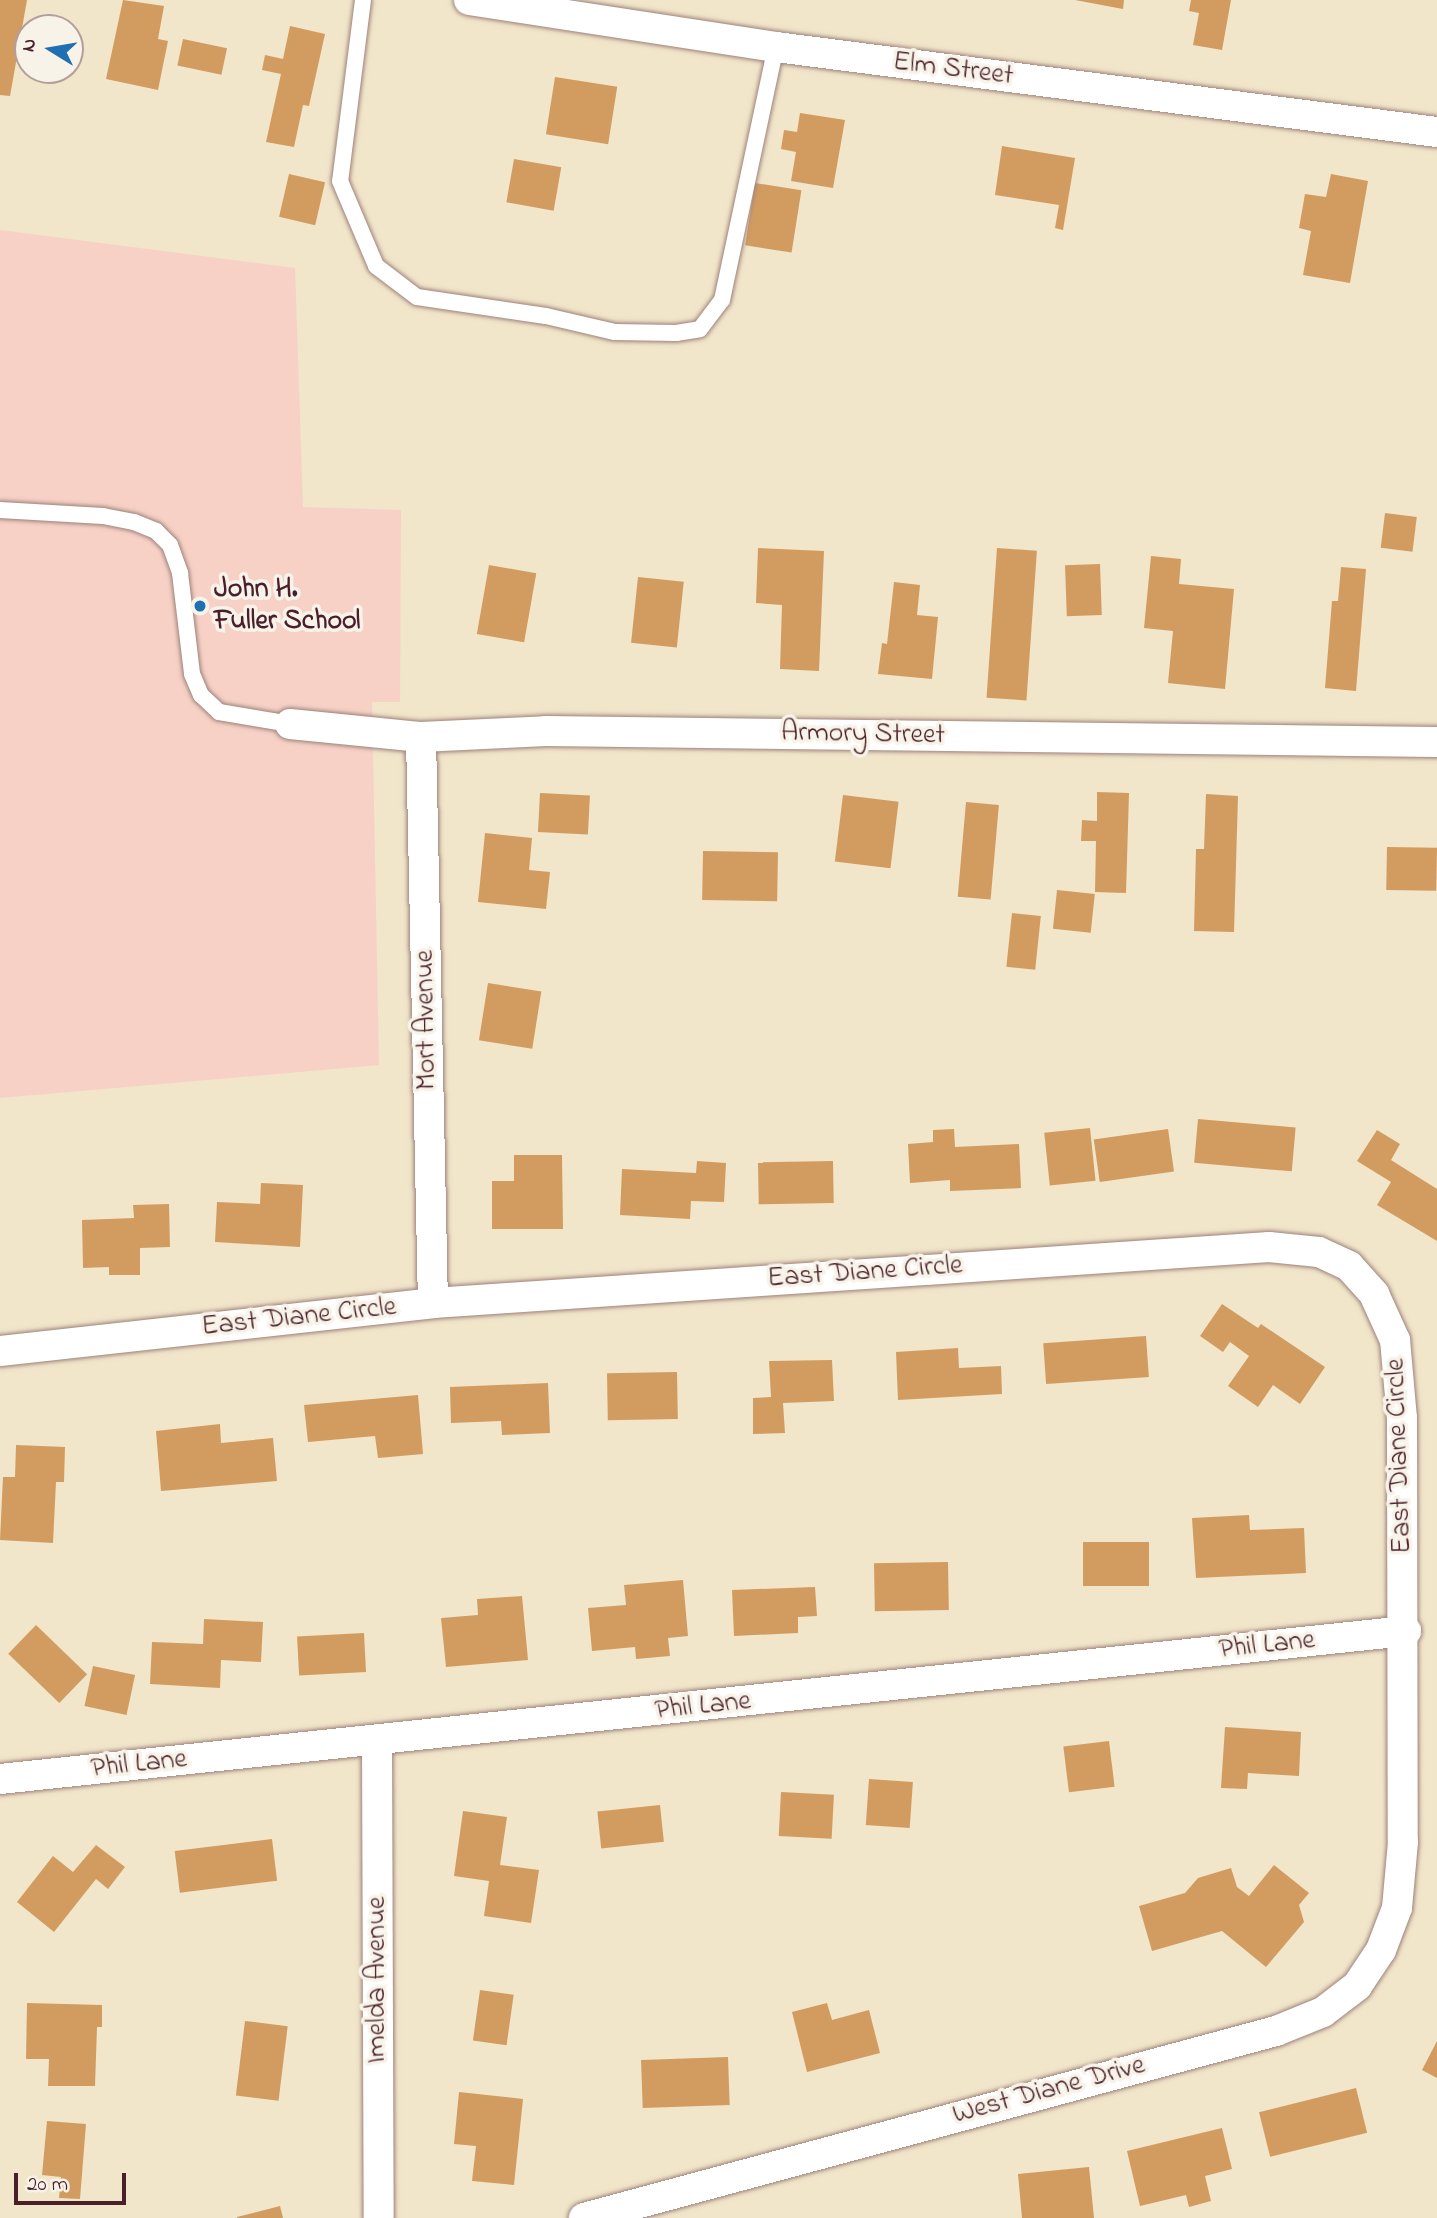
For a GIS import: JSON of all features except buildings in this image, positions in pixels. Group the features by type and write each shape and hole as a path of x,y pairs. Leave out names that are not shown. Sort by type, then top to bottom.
{"street":[{"name":"Elm Street","path":"469,0 776,47 1437,132"},
{"name":"Armory Street","path":"290,724 421,737 546,731 1437,742"},
{"name":"Mort Avenue","path":"421,737 433,1303"},
{"name":"East Diane Circle","path":"0,1350 433,1303 1269,1247 1319,1252 1349,1266 1374,1294 1395,1340 1402,1418 1406,1631 1403,1842"},
{"name":"Phil Lane","path":"0,1779 377,1742 1406,1631"},
{"name":"Imelda Avenue","path":"377,1742 379,2218"},
{"name":"West Diane Drive","path":"584,2218 1276,2031 1323,2011 1357,1986 1381,1950 1397,1908 1403,1842"}],"lane":[{"path":"363,0 340,181 376,266 417,297 546,316 615,332 676,333 700,329 722,300 776,47"},
{"path":"0,510 103,516 134,522 156,531 170,545 180,573 192,674 201,695 219,712 290,724"}],"shaded area":[{"name":"John H. Fuller School","path":"0,230 295,268 303,507 401,510 400,702 372,702 379,1065 0,1098"}],"place":[{"name":"John H. Fuller School","path":"200,606"}]}
